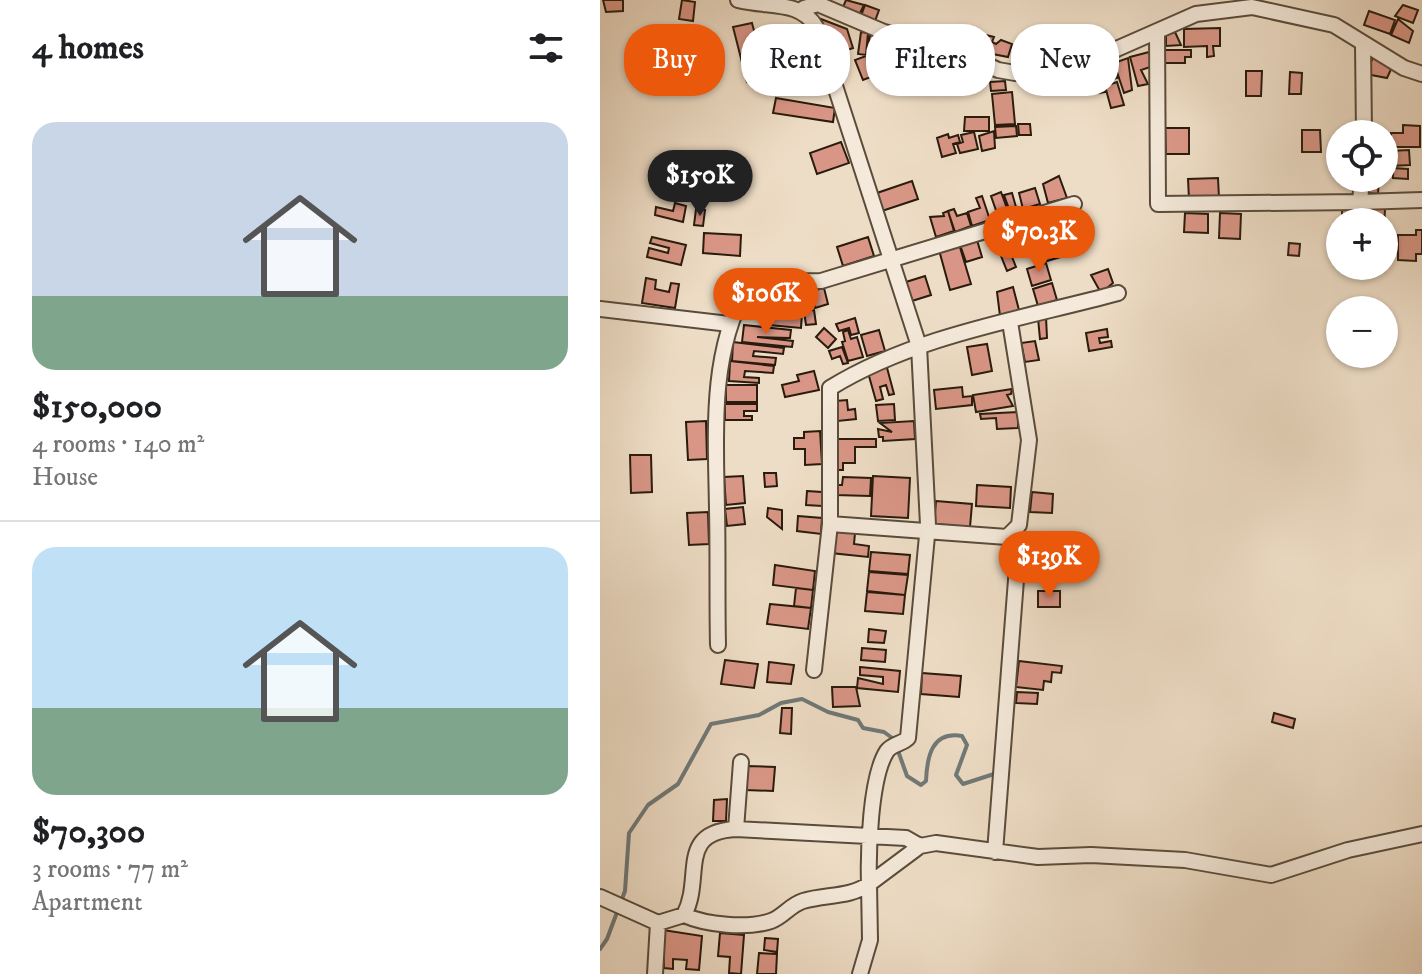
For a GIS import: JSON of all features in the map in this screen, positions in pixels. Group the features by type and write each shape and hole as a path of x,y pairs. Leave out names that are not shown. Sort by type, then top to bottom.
{"street":[{"path":"738,0 804,8 818,4 884,32 961,53 998,70 1015,73 1087,62 1196,14 1252,7 1334,25 1414,74 1422,74"},
{"path":"804,8 816,27 919,346 927,533 908,738 897,745 882,766 868,838 870,940 860,974"},
{"path":"1157,31 1158,204 1422,200"},
{"path":"1363,44 1364,120"},
{"path":"1360,202 1361,192"},
{"path":"718,645 715,426 720,369 729,324 746,289 755,283 821,281 1074,204"},
{"path":"814,670 830,524 830,388 858,371 919,346 1118,293"},
{"path":"600,309 729,324"},
{"path":"830,524 1007,537 1019,525 1029,440 1010,322"},
{"path":"995,852 1017,567 1017,553 1007,537"},
{"path":"736,829 741,762"},
{"path":"684,915 691,896 699,845 712,832 736,829 906,838 920,846"},
{"path":"612,902 658,923 684,915 707,921 761,923 772,920 797,903 852,894 920,846 936,843 1038,857 1091,855 1185,860 1271,875 1348,850 1422,834"},
{"path":"655,974 658,923"}],"building":[{"path":"603,0 623,0 623,11 606,12"},
{"path":"682,0 695,2 693,21 679,19"},
{"path":"846,0 864,5 859,15 843,7"},
{"path":"865,5 879,10 875,21 861,16"},
{"path":"1403,5 1418,10 1413,23 1395,16"},
{"path":"1369,11 1395,20 1390,34 1364,25"},
{"path":"1398,19 1413,31 1409,43 1391,35"},
{"path":"741,25 741,58 733,27"},
{"path":"1220,28 1220,46 1213,46 1214,56 1207,57 1207,46 1184,47 1184,29"},
{"path":"861,32 866,33 866,55 858,54"},
{"path":"1175,32 1181,45 1166,46 1166,35"},
{"path":"1001,40 1011,44 1008,57 995,54 995,44"},
{"path":"1164,50 1191,50 1191,57 1185,57 1185,63 1164,63"},
{"path":"1149,52 1153,66 1141,70 1148,84 1138,86 1130,57"},
{"path":"866,56 866,79 863,80 855,60"},
{"path":"1373,57 1393,65 1387,78 1366,74"},
{"path":"1128,58 1132,90 1124,93 1119,78 1119,61"},
{"path":"1246,71 1262,71 1261,96 1246,96"},
{"path":"1290,72 1302,73 1301,94 1289,94"},
{"path":"1005,81 1006,90 995,91 995,82"},
{"path":"1119,89 1124,105 1111,108 1108,96 1119,96"},
{"path":"1011,92 1015,124 995,125 992,96"},
{"path":"776,98 835,108 833,122 773,113"},
{"path":"965,117 989,117 989,131 964,131"},
{"path":"1018,124 1030,124 1031,135 1019,135"},
{"path":"1403,125 1420,126 1420,147 1398,147 1398,133 1403,133"},
{"path":"1016,126 1017,136 996,138 995,127"},
{"path":"1165,128 1189,128 1189,154 1166,154"},
{"path":"1302,130 1320,130 1321,152 1302,152"},
{"path":"994,131 995,148 982,151 979,136"},
{"path":"974,132 978,149 960,153 957,144 963,142 961,135"},
{"path":"948,134 949,138 958,135 960,142 953,144 956,153 942,157 937,138"},
{"path":"841,142 849,163 817,174 810,153"},
{"path":"1409,150 1410,165 1398,166 1398,151"},
{"path":"688,160 702,163 699,172 708,174 701,203 678,198"},
{"path":"1398,168 1408,169 1408,179 1398,178"},
{"path":"1059,176 1067,198 1048,203 1043,184"},
{"path":"1218,178 1219,198 1189,199 1188,179"},
{"path":"912,181 918,199 882,211 877,193"},
{"path":"1035,188 1040,204 1023,209 1019,193"},
{"path":"1001,192 1008,211 1017,207 1019,213 1006,220 1005,215 999,219 991,196"},
{"path":"1012,193 1016,207 1009,209 1004,195"},
{"path":"982,196 990,220 972,226 968,212 980,208 976,198"},
{"path":"675,203 686,206 683,222 655,215 656,207 673,211"},
{"path":"696,209 705,210 703,226 694,225"},
{"path":"954,209 957,216 967,213 971,226 955,232 948,211"},
{"path":"948,211 954,231 936,237 930,217 944,216 943,213"},
{"path":"1185,213 1208,214 1208,233 1184,232"},
{"path":"1220,213 1241,214 1240,239 1219,238"},
{"path":"1072,215 1080,239 1074,241 1071,232 1059,236 1054,222"},
{"path":"1033,227 1036,237 1022,242 1018,232"},
{"path":"1416,230 1422,230 1422,254 1416,254 1416,261 1398,260 1398,235 1416,235"},
{"path":"704,233 741,235 740,256 703,253"},
{"path":"1057,236 1064,256 1047,261 1040,242"},
{"path":"652,237 686,245 681,265 647,257 649,248 668,253 669,248 650,243"},
{"path":"868,237 874,256 843,266 837,247"},
{"path":"977,240 982,257 966,262 960,245"},
{"path":"1081,240 1084,249 1067,255 1063,244"},
{"path":"1289,243 1300,244 1299,256 1288,255"},
{"path":"959,244 971,284 950,290 939,250"},
{"path":"1008,247 1016,267 1007,271 999,251"},
{"path":"1046,263 1051,280 1032,286 1027,269"},
{"path":"1108,269 1113,283 1101,293 1091,275"},
{"path":"925,276 931,295 912,301 906,282"},
{"path":"646,278 656,280 655,289 669,292 671,283 679,284 675,308 642,303"},
{"path":"1052,283 1057,300 1038,306 1033,289"},
{"path":"1013,287 1019,310 1000,316 997,292"},
{"path":"824,288 828,304 815,308 811,291"},
{"path":"770,309 802,313 801,328 769,325"},
{"path":"814,310 816,324 806,325 804,311"},
{"path":"1046,317 1047,338 1040,339 1038,318"},
{"path":"855,318 859,333 851,335 849,328 839,331 836,324"},
{"path":"744,325 791,330 790,338 757,337 793,341 792,347 742,342"},
{"path":"824,328 836,339 828,348 816,337"},
{"path":"1107,329 1108,337 1099,338 1100,343 1111,341 1112,347 1089,351 1086,333"},
{"path":"848,330 851,339 857,337 863,357 848,361 842,342 845,341 843,332"},
{"path":"879,330 885,351 867,356 861,335"},
{"path":"1035,341 1039,360 1025,362 1021,343"},
{"path":"733,342 784,348 783,354 754,351 753,356 776,358 775,365 732,361"},
{"path":"987,344 992,371 972,375 967,347"},
{"path":"842,347 848,363 843,364 840,356 832,359 829,351"},
{"path":"730,361 774,366 773,373 745,371 744,377 759,378 759,383 729,381"},
{"path":"886,364 894,394 889,395 886,385 880,387 883,399 876,401 867,369"},
{"path":"814,371 819,390 785,397 782,385 799,381 797,375"},
{"path":"726,385 757,385 757,402 726,402"},
{"path":"962,387 963,397 972,396 972,405 936,409 934,390"},
{"path":"1012,389 1011,394 1007,395 1013,406 976,412 973,395"},
{"path":"847,400 848,410 855,409 856,419 838,421 836,401"},
{"path":"725,404 757,404 757,411 744,411 744,416 752,416 752,420 725,420"},
{"path":"894,404 895,420 878,421 876,405"},
{"path":"1018,412 1018,428 997,429 996,418 981,419 980,414"},
{"path":"706,421 707,459 688,460 686,422"},
{"path":"914,421 915,439 883,441 883,437 879,437 878,429 892,432 880,423"},
{"path":"820,431 822,464 805,465 805,449 794,449 794,438 804,438 804,432"},
{"path":"837,439 876,439 876,447 855,447 855,463 843,463 843,470 837,470"},
{"path":"630,455 651,455 652,492 631,493"},
{"path":"764,473 776,473 777,486 765,487"},
{"path":"743,476 745,503 726,505 724,477"},
{"path":"873,476 910,478 908,518 871,516"},
{"path":"843,477 871,478 870,496 835,495 835,485 842,485"},
{"path":"977,485 1011,487 1010,508 976,506"},
{"path":"807,491 822,492 822,506 806,505"},
{"path":"1032,492 1053,494 1052,513 1030,512"},
{"path":"936,501 972,504 970,527 934,524"},
{"path":"743,507 745,524 727,526 725,509"},
{"path":"768,508 782,510 782,529 767,517"},
{"path":"708,512 709,544 689,545 687,513"},
{"path":"798,516 822,518 821,534 797,531"},
{"path":"834,530 855,533 854,544 869,546 868,557 831,553"},
{"path":"871,552 910,555 908,574 869,571"},
{"path":"775,565 815,571 813,590 773,585"},
{"path":"869,572 908,575 905,595 867,591"},
{"path":"796,588 813,590 811,608 794,606"},
{"path":"1038,591 1060,591 1060,607 1038,607"},
{"path":"867,592 905,595 903,614 865,611"},
{"path":"770,604 811,608 808,629 767,624"},
{"path":"869,629 886,631 884,643 868,642"},
{"path":"862,648 886,650 885,662 861,660"},
{"path":"725,660 758,664 754,688 721,684"},
{"path":"1019,661 1062,666 1061,673 1052,672 1051,682 1044,681 1043,690 1016,687"},
{"path":"769,662 794,665 791,684 767,682"},
{"path":"860,667 900,671 898,692 857,688 858,678 883,684 883,677 860,675"},
{"path":"922,673 961,676 959,697 921,694"},
{"path":"832,687 856,687 860,706 833,707"},
{"path":"1017,692 1038,693 1037,704 1016,703"},
{"path":"782,708 792,708 791,734 780,733"},
{"path":"1274,713 1295,719 1293,728 1272,722"},
{"path":"747,766 775,767 773,791 746,790"},
{"path":"727,799 726,821 713,821 714,800"},
{"path":"663,930 702,936 699,970 686,969 687,960 673,959 673,969 664,968"},
{"path":"720,933 744,935 741,974 729,973 730,957 718,956"},
{"path":"765,938 778,939 777,952 764,950"},
{"path":"759,953 777,954 776,974 757,974"}],"waterway":[{"path":"600,949 607,939 625,891 629,833 648,805 678,784 711,724 759,715 781,703 802,699 828,712 858,720 863,728 884,732 895,740"},
{"path":"897,748 907,776 921,785 926,781 933,747 944,737 952,735 962,736 967,745 956,775 963,784 994,774"}]}
